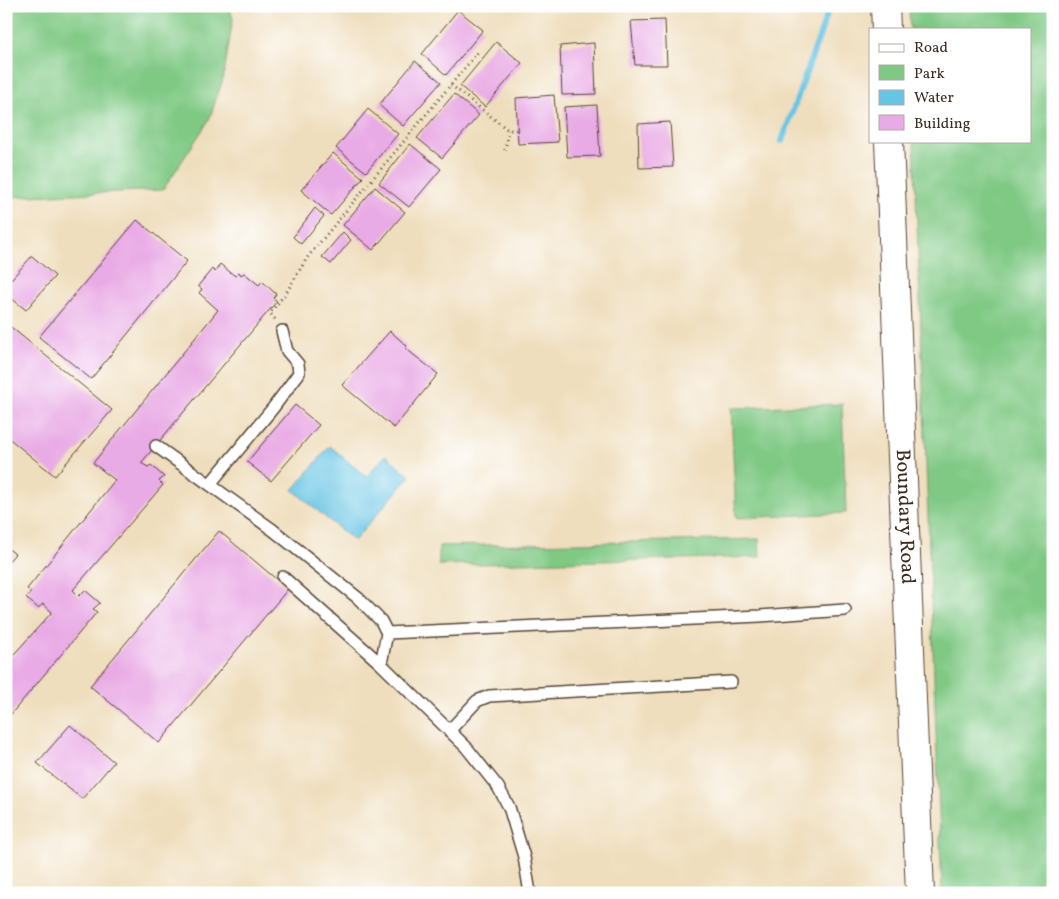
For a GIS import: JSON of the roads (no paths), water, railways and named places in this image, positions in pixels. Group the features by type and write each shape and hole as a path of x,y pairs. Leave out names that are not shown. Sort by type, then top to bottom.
{"street":[{"path":"885,6 886,28"},
{"name":"Boundary Road","path":"889,142 920,893"}],"lane":[{"path":"210,484 299,374 298,364 287,351 282,331"},
{"path":"156,446 273,530 356,596 381,621 387,633 381,664"},
{"path":"282,577 381,664 466,747 493,780 509,807 524,857 530,893"},
{"path":"387,633 760,616 844,610"},
{"path":"449,731 477,701 490,696 731,682"}],"water":[{"path":"330,446 366,477 386,455 410,476 354,541 293,490"}],"waterway":[{"path":"782,141 830,6"}]}
